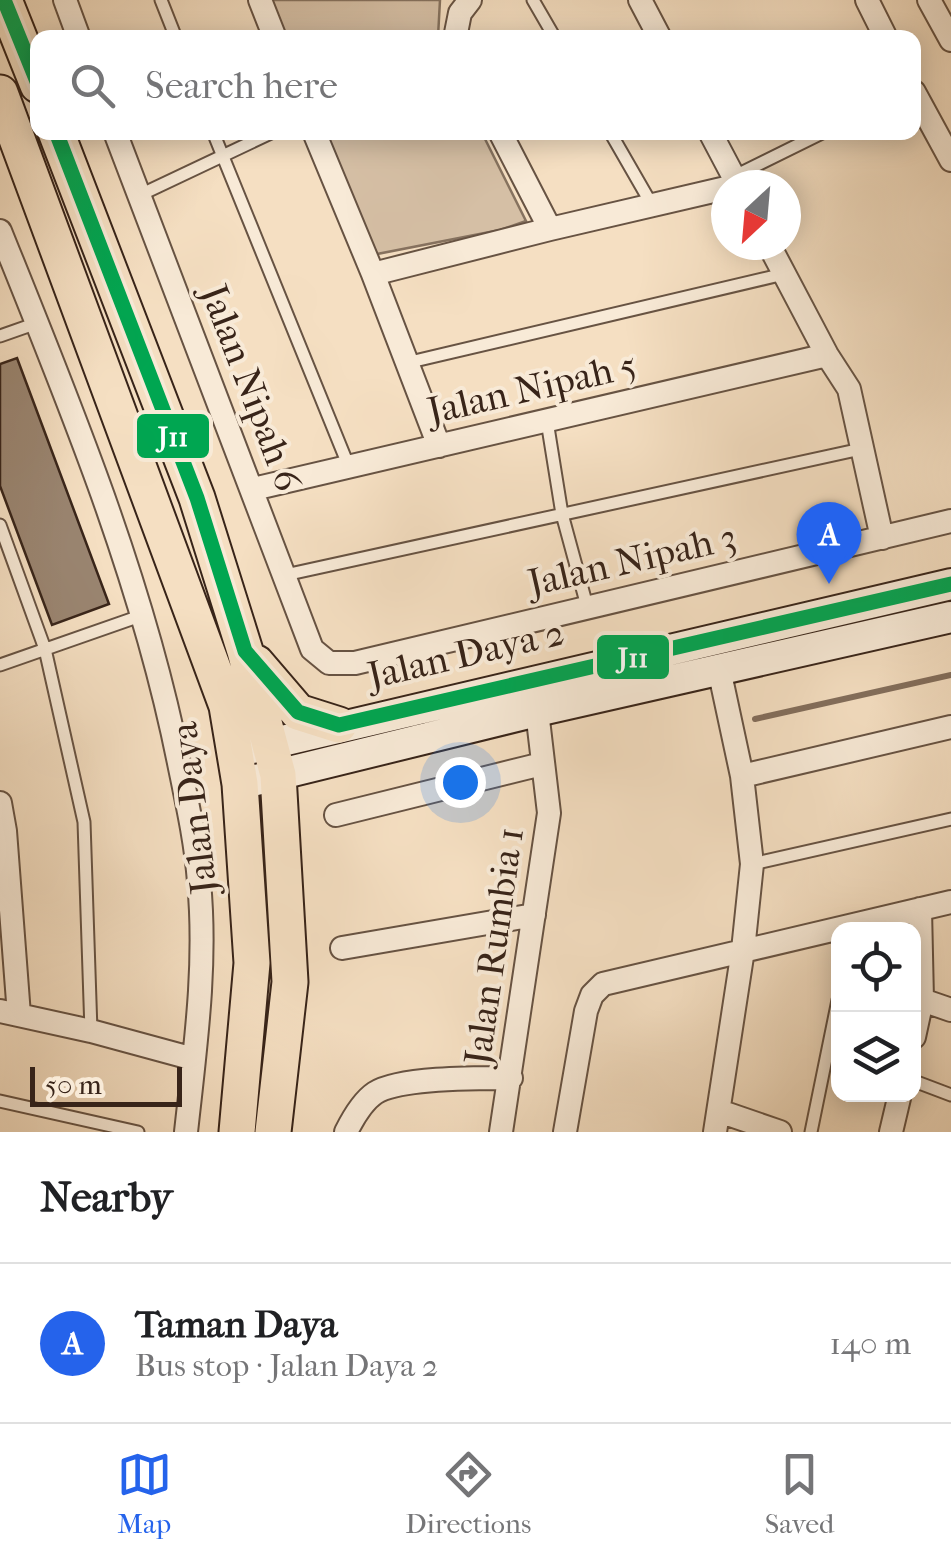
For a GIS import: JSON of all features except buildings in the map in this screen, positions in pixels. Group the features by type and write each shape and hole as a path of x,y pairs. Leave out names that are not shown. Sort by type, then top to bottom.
{"main road":[{"path":"4,0 30,66"},
{"name":"Jalan Daya","path":"0,92 227,706 238,768 252,963 237,1132"},
{"name":"Jalan Daya","path":"59,140 198,498 246,651 274,759 290,982 273,1132"},
{"name":"Jalan Daya 2","path":"274,759 339,725 951,584"},
{"name":"Jalan Daya 2","path":"238,768 536,711 951,616"},
{"path":"246,651 298,712 339,725"}],"street":[{"path":"65,0 76,30"},
{"path":"260,0 272,30"},
{"path":"456,30 460,13 470,0"},
{"path":"640,0 656,30"},
{"path":"867,0 882,30"},
{"path":"929,0 951,40"},
{"path":"921,105 951,160"},
{"name":"Jalan Nipah 6","path":"119,140 312,649 330,663"},
{"path":"317,140 374,274 439,446"},
{"path":"504,140 550,228"},
{"path":"713,140 726,170"},
{"path":"374,274 711,189"},
{"path":"0,232 109,508 144,615 169,714 200,882 202,971 186,1132"},
{"path":"777,260 826,355 850,389 882,538"},
{"name":"Jalan Nipah 5","path":"253,489 826,355"},
{"name":"Jalan Nipah 3","path":"330,663 355,663 951,521"},
{"path":"719,668 742,776 752,864 717,1122 780,1132"},
{"name":"Jalan Rumbia 1","path":"501,1132 549,814 536,711"},
{"path":"742,776 951,726"},
{"path":"336,815 542,764"},
{"path":"0,804 10,1013 194,1060"},
{"path":"868,922 951,902"},
{"path":"919,1012 920,909"},
{"path":"342,948 534,915"},
{"path":"565,1132 586,1010 592,994 603,984 831,931"},
{"path":"922,1000 951,1010"},
{"path":"346,1132 379,1091 452,1078 511,1078"},
{"path":"891,1132 898,1102"}],"lane":[{"path":"162,0 173,30"},
{"path":"533,0 550,30"},
{"path":"216,140 349,467"},
{"path":"140,195 256,140"},
{"path":"615,140 652,205"},
{"path":"755,170 810,140"},
{"path":"406,363 784,274"},
{"path":"0,336 37,323"},
{"path":"546,420 562,514 586,606"},
{"path":"285,575 861,449"},
{"path":"0,525 45,649 84,822 91,1031"},
{"path":"0,665 144,615"},
{"path":"752,864 951,820"},
{"path":"812,1132 836,1012"},
{"path":"921,1084 951,1095"},
{"path":"0,1101 138,1132"}],"shaded area":[{"path":"270,0 440,0 438,30 282,30"},
{"path":"326,140 486,140 526,221 500,230 377,254"}],"waterway":[{"path":"755,719 951,675"}],"transit line":[{"name":"J11","path":"4,0 30,64"},
{"name":"J11","path":"59,140 197,498 245,651 298,712 339,725 951,584"}],"place":[{"name":"Taman Daya","path":"829,584"}]}
